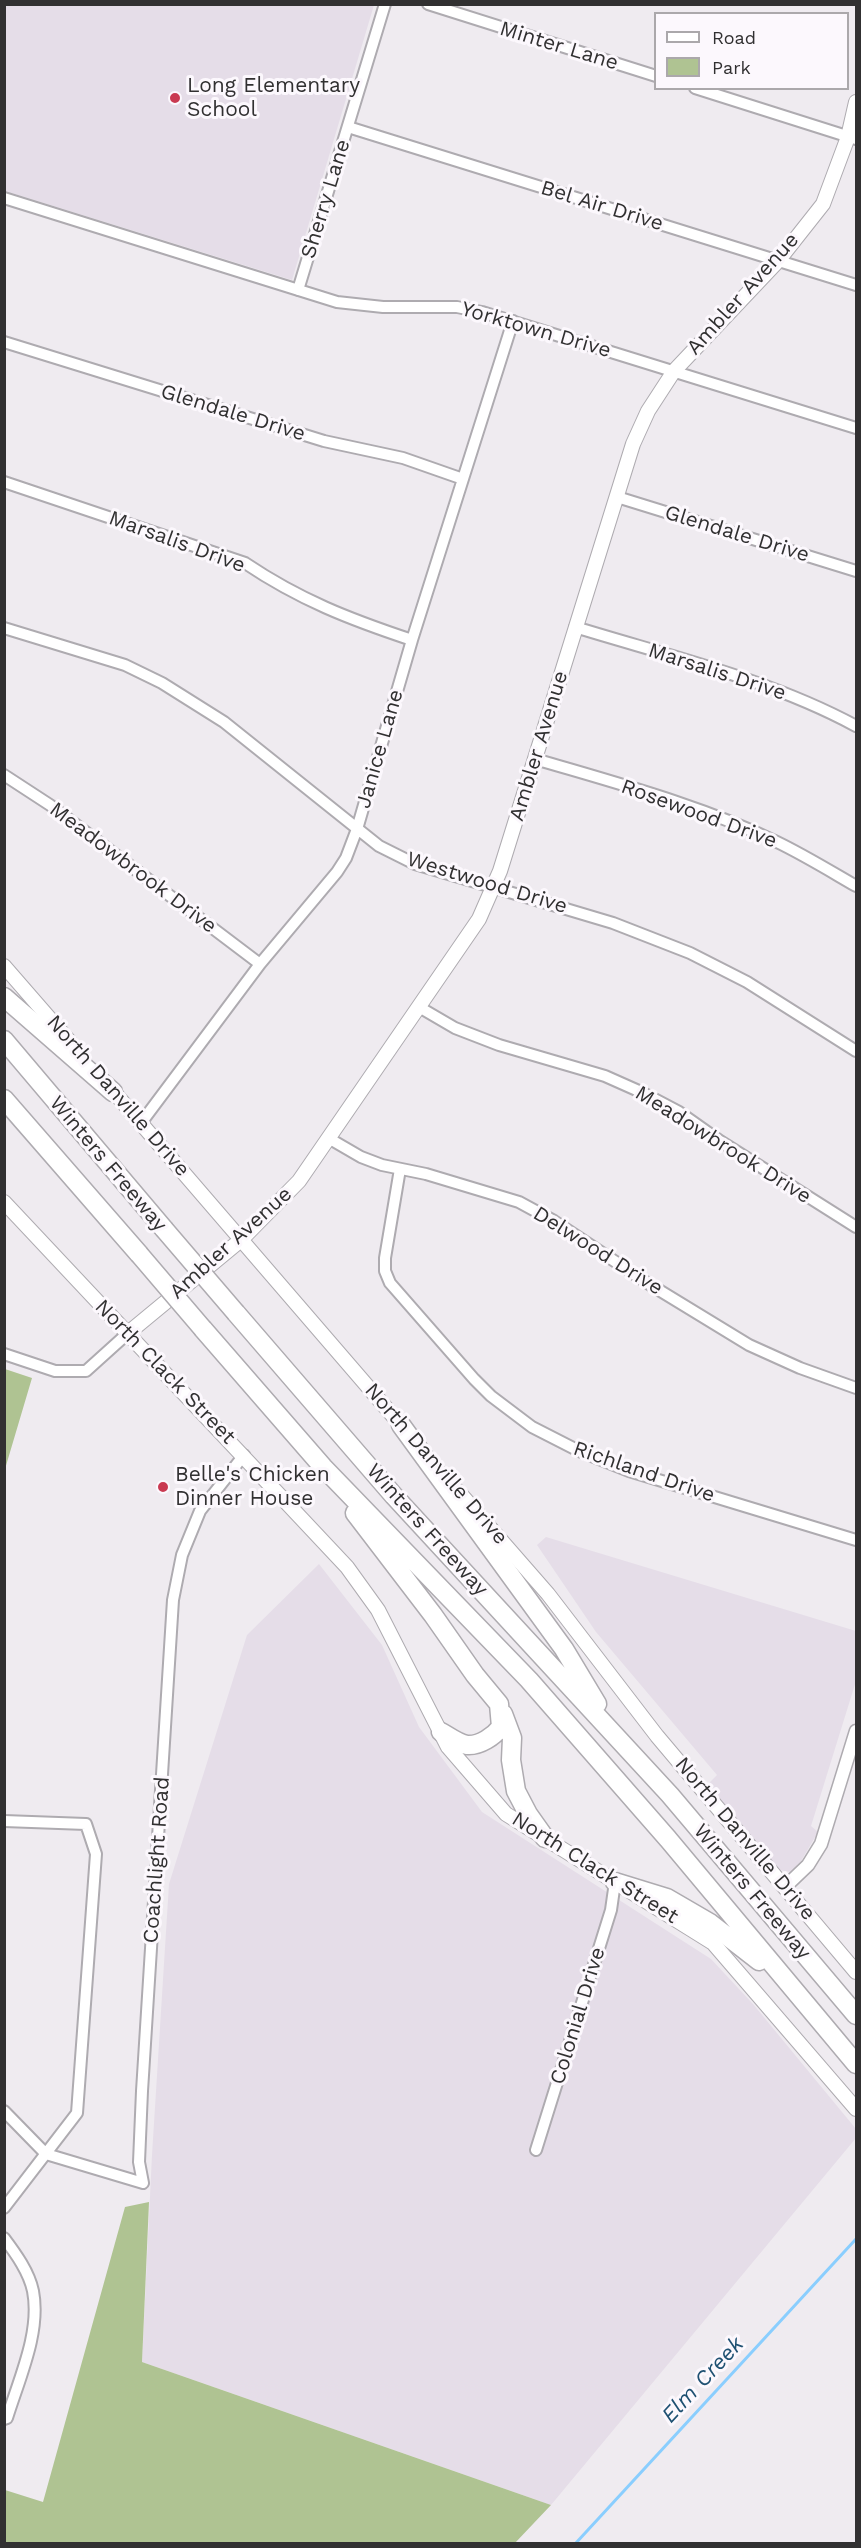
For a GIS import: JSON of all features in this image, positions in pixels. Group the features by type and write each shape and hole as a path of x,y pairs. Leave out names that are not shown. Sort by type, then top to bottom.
{"highway":[{"path":"4,997 113,1092"},
{"name":"Winters Freeway","path":"4,1040 394,1496 670,1795 856,2015"},
{"name":"Winters Freeway","path":"4,1100 323,1467 529,1680 668,1839 856,2064"},
{"path":"4,1114 79,1187"},
{"path":"401,1425 564,1649 618,1739"},
{"path":"323,1467 371,1536 499,1704 512,1738 511,1760 516,1791 528,1814 545,1838"},
{"path":"441,1732 467,1745 481,1742 495,1735 501,1727 499,1704"},
{"path":"615,1882 667,1898 710,1923 751,1954 806,2004"}],"main road":[{"name":"Ambler Avenue","path":"127,1334 242,1239 299,1181 479,919 494,888 633,444 648,411 674,371 778,261 823,204 852,138 856,102"},
{"name":"North Danville Drive","path":"4,966 548,1594 657,1736 856,1972"},
{"name":"North Clack Street","path":"4,1202 347,1567 378,1610 448,1747 506,1814 713,1943 856,2109"}],"street":[{"name":"Sherry Lane","path":"298,290 385,4"},
{"name":"Minter Lane","path":"428,4 654,75"},
{"path":"701,90 852,138"},
{"name":"Bel Air Drive","path":"348,127 856,285"},
{"name":"Yorktown Drive","path":"4,198 337,302 383,307 457,307 513,321 856,428"},
{"name":"Janice Lane","path":"141,1123 260,964 337,872 346,858 357,829 411,640 513,321"},
{"name":"Glendale Drive","path":"4,342 324,441 401,458 463,479"},
{"name":"Marsalis Drive","path":"4,482 245,563 279,586 322,608 411,640"},
{"name":"Glendale Drive","path":"616,497 856,571"},
{"name":"Marsalis Drive","path":"575,627 779,691 819,706 856,726"},
{"name":"Westwood Drive","path":"4,628 125,665 162,683 224,722 379,846 416,864 613,923 690,952 747,982 856,1051"},
{"name":"Rosewood Drive","path":"535,759 671,800 731,822 777,842 856,886"},
{"name":"Meadowbrook Drive","path":"4,775 50,805 260,964"},
{"name":"Meadowbrook Drive","path":"419,1007 456,1028 500,1045 605,1076 641,1092 679,1112 720,1141 856,1227"},
{"name":"Delwood Drive","path":"330,1139 361,1156 519,1202 554,1221 649,1284 750,1345 800,1368 856,1388"},
{"name":"Richland Drive","path":"400,1169 385,1258 390,1283 490,1396 532,1427 579,1451 629,1471 856,1540"},
{"path":"4,1354 55,1371 86,1371 127,1334"},
{"name":"Coachlight Road","path":"46,2154 143,2183 139,2162 142,2091 173,1600 182,1555 200,1511 244,1455"},
{"path":"785,1887 808,1865 821,1844 856,1731"},
{"path":"4,1821 86,1824 96,1854 78,2113 4,2208"},
{"name":"Colonial Drive","path":"536,2150 611,1910 615,1882"},
{"path":"4,2111 46,2154"},
{"path":"4,2238 23,2265 32,2289 35,2307 26,2356 7,2418 4,2419"}],"shaded area":[{"name":"Long Elementary School","path":"4,5 374,5 292,280 5,191"},
{"path":"546,1537 856,1631 856,1681 811,1826 818,1832 801,1861 790,1872 779,1870 707,1785 717,1775 596,1632 537,1545"},
{"path":"319,1564 382,1645 419,1727 482,1812 711,1959 753,2004 856,2129 856,2138 551,2505 142,2362 169,1884 247,1635"}],"green space":[{"path":"4,1369 32,1378 5,1469"},
{"path":"149,2202 142,2362 551,2505 515,2543 5,2543 5,2490 43,2502 125,2207"}],"waterway":[{"name":"Elm Creek","path":"575,2544 856,2239"}],"place":[{"name":"Long Elementary School","path":"175,98"},
{"name":"Belle's Chicken Dinner House","path":"163,1487"}]}
